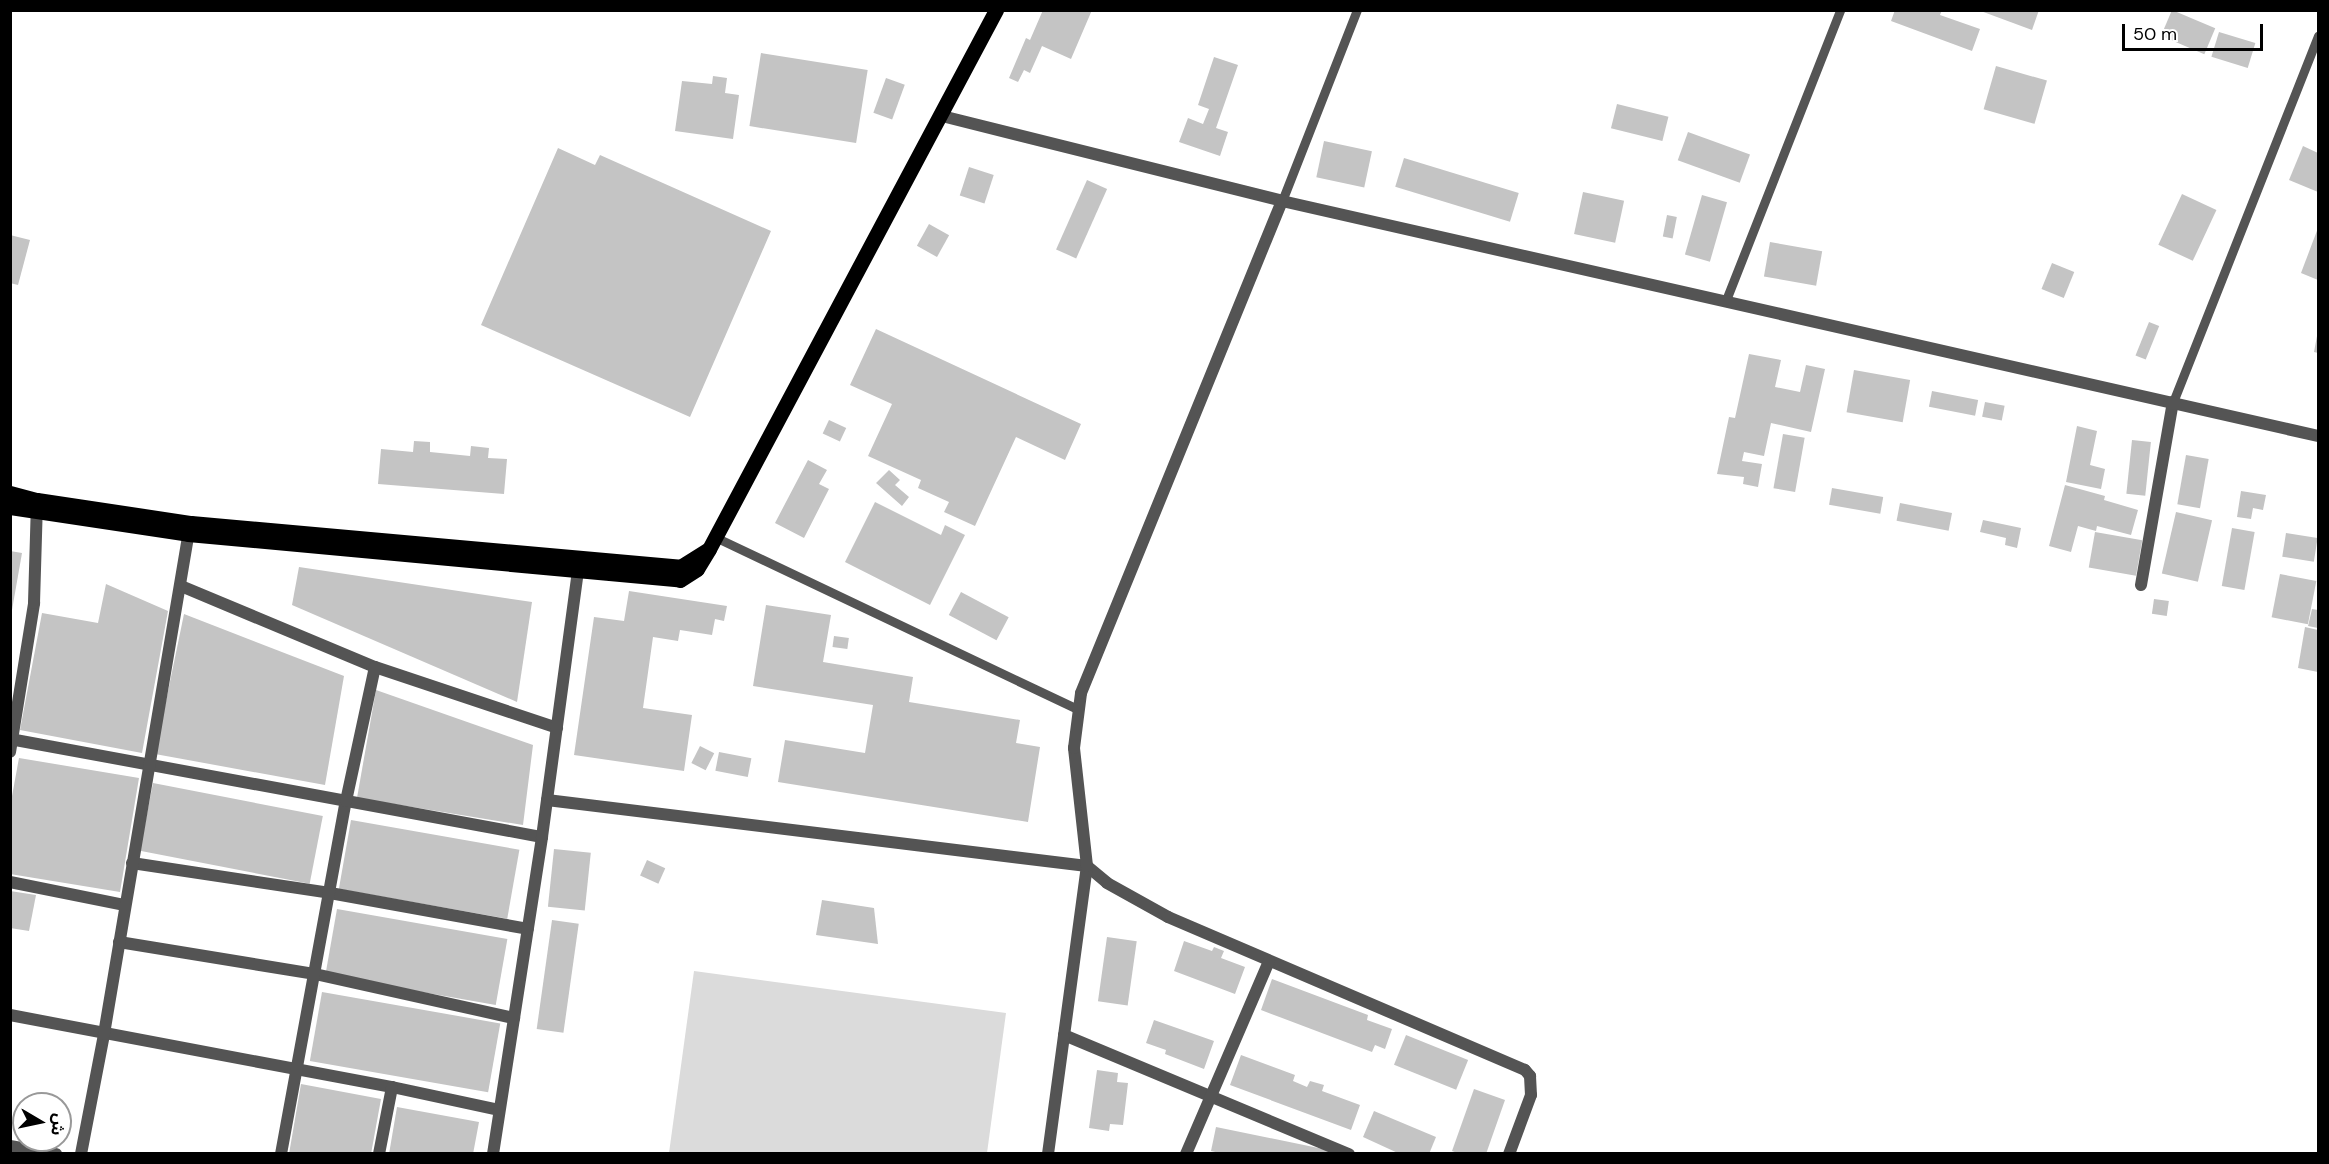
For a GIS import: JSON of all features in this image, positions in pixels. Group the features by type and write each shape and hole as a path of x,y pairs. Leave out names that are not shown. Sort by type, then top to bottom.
{"main road":[{"path":"10,507 37,506 190,529 578,565 680,580 697,568 712,543 942,116 996,10"},
{"path":"10,493 37,506"}],"street":[{"path":"942,116 1282,201 2319,436"},
{"path":"1048,1154 1087,866 1075,775 1074,748 1078,709 1085,680 1282,201"},
{"path":"2141,585 2173,402"},
{"path":"37,506 34,603 11,744 149,763 542,837"},
{"path":"81,1154 104,1034 124,905 190,529"},
{"path":"493,1154 558,728 578,565"},
{"path":"181,586 375,667 558,728"},
{"path":"281,1154 346,801 375,667"},
{"path":"547,800 1087,866 1107,883 1168,917 1525,1070 1530,1076 1532,1095 1509,1154"},
{"path":"132,863 330,894 528,929"},
{"path":"10,882 124,905"},
{"path":"119,942 315,974 514,1018"},
{"path":"1186,1154 1269,962"},
{"path":"10,1015 393,1087 499,1110"},
{"path":"1064,1035 1349,1154"},
{"path":"380,1154 393,1087"},
{"path":"10,1146 56,1154"}],"lane":[{"path":"1282,201 1357,10"},
{"path":"1726,300 1840,10"},
{"path":"2173,402 2319,36"},
{"path":"712,543 1078,709"}],"shaded area":[{"path":"694,971 1006,1013 987,1153 669,1153"}],"building":[{"path":"1043,10 1092,10 1071,59 1042,46 1030,73 1024,70 1018,82 1009,78 1026,38 1030,40"},
{"path":"1895,10 1942,10 1940,15 1980,29 1972,51 1891,21"},
{"path":"1978,10 2039,10 2032,30"},
{"path":"2172,10 2215,28 2204,54 2161,36"},
{"path":"2219,32 2255,43 2248,68 2211,57"},
{"path":"761,53 868,70 856,143 749,126"},
{"path":"1214,57 1238,65 1216,128 1228,132 1220,156 1179,142 1188,118 1203,124 1209,109 1198,105"},
{"path":"1996,66 2047,81 2035,124 1984,109"},
{"path":"713,76 727,78 725,93 739,95 733,139 675,131 682,81 712,84"},
{"path":"886,78 905,85 892,120 873,113"},
{"path":"1617,104 1668,117 1662,141 1611,128"},
{"path":"1688,132 1750,155 1740,183 1678,160"},
{"path":"1324,141 1372,151 1364,187 1316,177"},
{"path":"2303,146 2318,153 2318,192 2289,180"},
{"path":"558,148 595,165 600,155 771,231 690,417 481,325"},
{"path":"1404,158 1519,193 1510,222 1395,187"},
{"path":"969,167 994,175 984,204 960,196"},
{"path":"1087,180 1107,189 1076,258 1056,249"},
{"path":"1583,192 1624,201 1615,243 1574,234"},
{"path":"2182,194 2216,210 2193,261 2158,245"},
{"path":"1702,195 1727,202 1710,262 1685,255"},
{"path":"1667,215 1677,217 1673,239 1663,237"},
{"path":"929,224 949,235 937,257 917,246"},
{"path":"2318,228 2318,280 2301,273"},
{"path":"10,235 30,240 18,285 10,283"},
{"path":"1770,242 1822,251 1816,286 1764,276"},
{"path":"2052,263 2074,272 2064,298 2042,289"},
{"path":"2149,322 2159,326 2146,359 2136,355"},
{"path":"876,329 1081,424 1065,460 1016,437 975,526 944,512 949,502 918,488 921,480 868,456 892,404 850,385"},
{"path":"2318,336 2318,353 2314,352"},
{"path":"1749,354 1781,360 1775,387 1800,392 1806,365 1825,369 1811,432 1771,423 1764,456 1744,452 1742,461 1762,464 1758,487 1743,484 1744,477 1717,474 1729,417 1735,418"},
{"path":"1854,370 1910,380 1903,422 1847,412"},
{"path":"1932,391 1978,400 1975,416 1929,407"},
{"path":"1985,402 2005,406 2002,421 1982,417"},
{"path":"829,420 846,428 840,442 823,434"},
{"path":"2077,426 2097,431 2090,465 2105,469 2101,489 2066,482"},
{"path":"1783,434 1805,438 1795,492 1773,488"},
{"path":"2132,440 2151,442 2145,496 2126,494"},
{"path":"414,441 430,442 430,452 470,456 471,446 489,448 488,458 507,459 504,494 378,484 381,449 413,452"},
{"path":"2186,455 2209,459 2200,508 2177,504"},
{"path":"808,460 827,470 819,484 829,489 804,538 775,523"},
{"path":"889,470 900,480 895,485 909,497 902,506 876,483"},
{"path":"2065,485 2105,496 2104,500 2138,510 2131,535 2097,526 2096,531 2078,526 2071,552 2049,546"},
{"path":"1832,488 1883,497 1880,514 1829,505"},
{"path":"2241,491 2266,495 2263,510 2253,508 2251,519 2237,517"},
{"path":"875,502 941,535 945,525 965,535 930,605 845,562"},
{"path":"1900,503 1952,513 1949,531 1897,521"},
{"path":"2176,512 2212,520 2198,582 2162,573"},
{"path":"1983,520 2021,528 2017,548 2005,545 2006,538 1980,532"},
{"path":"2232,528 2255,532 2244,590 2222,586"},
{"path":"2095,532 2142,540 2136,576 2089,567"},
{"path":"2286,533 2318,538 2314,562 2282,557"},
{"path":"10,551 22,553 12,610 10,610"},
{"path":"299,567 532,602 517,702 292,605"},
{"path":"2280,574 2316,581 2308,624 2272,617"},
{"path":"106,584 168,611 142,753 20,730 42,613 98,623"},
{"path":"629,591 727,606 724,621 715,619 712,635 680,630 678,641 653,637 643,708 692,715 684,771 574,755 594,617 624,621"},
{"path":"961,592 1009,617 996,640 949,615"},
{"path":"2154,599 2169,601 2167,616 2152,614"},
{"path":"766,605 831,615 823,662 913,677 909,702 1020,720 1016,743 1040,747 1028,822 778,782 785,740 865,753 873,705 753,686"},
{"path":"2312,609 2318,610 2318,628 2308,626"},
{"path":"184,614 344,676 325,785 155,754"},
{"path":"2305,627 2318,630 2318,672 2298,668"},
{"path":"834,636 849,638 847,649 832,647"},
{"path":"376,690 533,745 523,825 357,798"},
{"path":"700,746 714,753 706,770 691,763"},
{"path":"719,752 751,758 748,777 715,771"},
{"path":"19,758 139,778 120,892 10,874 10,807"},
{"path":"153,783 323,816 310,884 140,851"},
{"path":"351,820 519,850 507,919 339,889"},
{"path":"554,849 591,853 585,911 548,907"},
{"path":"647,860 665,868 658,884 640,876"},
{"path":"10,891 36,895 29,931 10,928"},
{"path":"822,900 874,908 878,944 816,935"},
{"path":"337,909 507,939 496,1005 325,975"},
{"path":"552,920 579,924 563,1033 537,1029"},
{"path":"1107,937 1137,941 1128,1006 1098,1001"},
{"path":"1184,941 1212,951 1214,947 1224,951 1221,958 1245,967 1235,994 1174,971"},
{"path":"1272,979 1368,1015 1367,1020 1392,1029 1385,1049 1375,1045 1372,1052 1261,1010"},
{"path":"322,992 500,1023 488,1092 310,1061"},
{"path":"1154,1020 1214,1041 1204,1069 1165,1054 1166,1050 1146,1043"},
{"path":"1406,1035 1468,1060 1456,1090 1394,1065"},
{"path":"1241,1055 1295,1075 1293,1081 1307,1087 1310,1081 1324,1085 1322,1091 1360,1105 1351,1130 1230,1085"},
{"path":"1097,1070 1118,1073 1117,1082 1128,1083 1123,1125 1110,1124 1109,1131 1089,1128"},
{"path":"301,1084 381,1099 371,1154 289,1154"},
{"path":"1474,1089 1505,1100 1486,1154 1460,1154 1452,1151"},
{"path":"397,1107 479,1122 473,1154 389,1154"},
{"path":"1374,1111 1436,1137 1429,1154 1400,1154 1363,1137"},
{"path":"1216,1127 1333,1151 1333,1154 1224,1154 1211,1151"}]}
